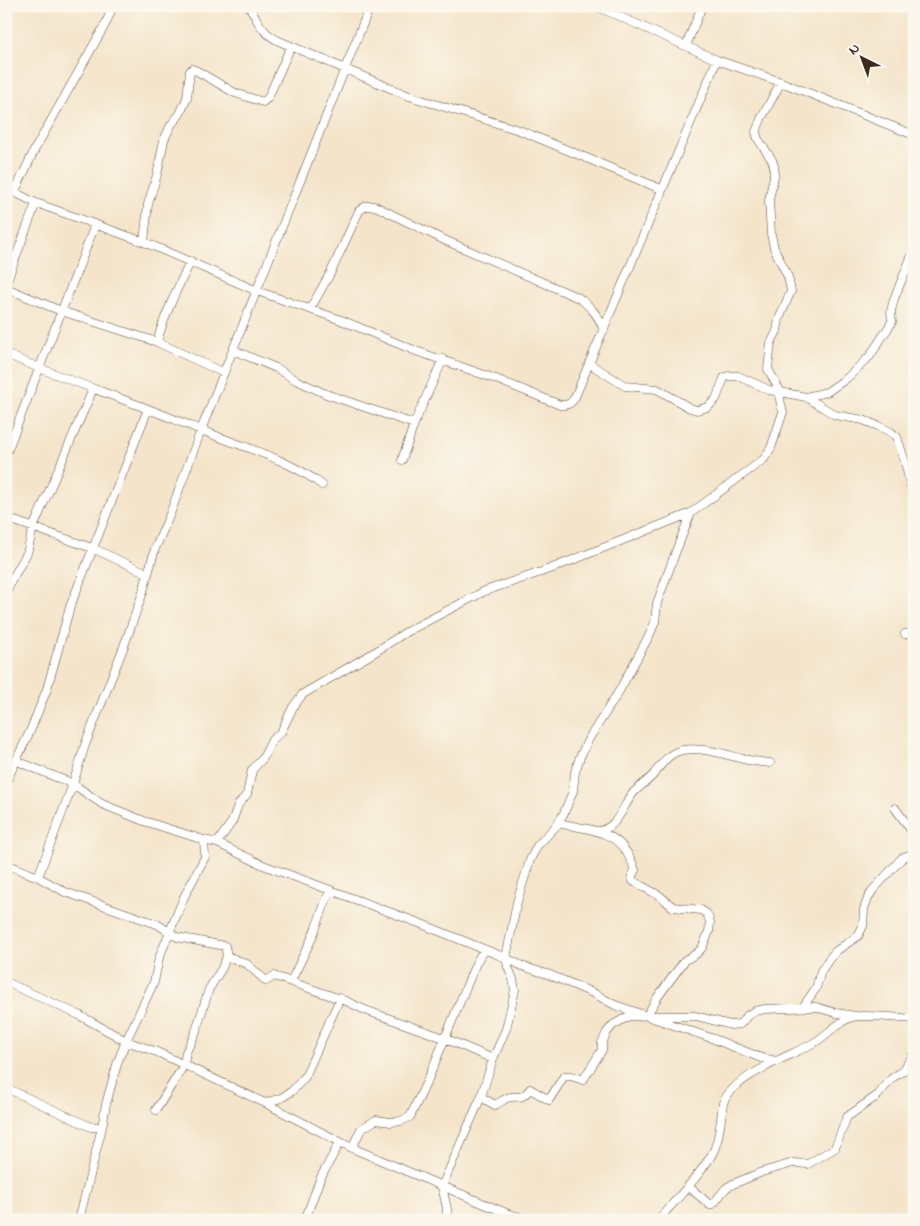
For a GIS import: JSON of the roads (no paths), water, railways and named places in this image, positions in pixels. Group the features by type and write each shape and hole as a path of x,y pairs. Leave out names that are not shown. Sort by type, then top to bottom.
{"street":[{"path":"15,192 35,149 113,6"},
{"path":"249,6 260,28 268,35 292,46 409,96 519,130 661,189"},
{"path":"38,877 73,784 85,744 124,646 142,595 147,573 201,430 370,6"},
{"path":"596,6 717,60 781,82 914,135"},
{"path":"686,46 702,6"},
{"path":"144,242 148,204 157,175 164,140 171,125 180,114 187,98 190,71 192,69 235,93 263,102 268,98 292,46"},
{"path":"6,188 36,203 144,242 258,290 496,379 560,405 571,404 590,364 661,189 717,60"},
{"path":"217,843 232,822 238,805 246,794 252,770 263,758 272,740 281,732 296,703 303,694 406,632 483,592 550,569 691,513 764,459 783,412 780,391 768,369 771,343 778,331 779,319 790,291 788,278 774,248 771,234 769,200 774,166 758,139 756,132 760,119 781,82"},
{"path":"6,283 36,203"},
{"path":"310,309 331,272 359,211 366,206 375,206 442,239 579,298 594,309 604,330"},
{"path":"6,454 95,225"},
{"path":"806,397 827,392 847,378 870,356 892,322 891,311 894,299 914,250"},
{"path":"157,342 174,294 190,261"},
{"path":"6,288 62,311 157,342 224,373"},
{"path":"233,350 276,368 326,394 414,424"},
{"path":"6,354 39,369 148,409 284,463 314,478 322,485"},
{"path":"402,460 414,424 443,359"},
{"path":"590,364 625,386 657,389 697,410 708,407 716,398 724,378 738,376 769,390 806,397 835,414 863,420 891,432 896,437 905,462 914,500"},
{"path":"6,595 8,582 27,553 33,528 93,389"},
{"path":"6,782 17,761 47,689 70,607 148,409"},
{"path":"447,1220 447,1209 442,1186 481,1097 506,1029 515,990 506,958 517,902 530,860 537,846 558,823 564,813 573,791 575,772 588,740 618,693 650,634 655,622 657,603 691,513"},
{"path":"6,518 92,548 147,573"},
{"path":"905,634 914,633"},
{"path":"598,831 607,830 617,819 634,792 654,774 668,757 677,752 684,750 719,752 743,759 770,763"},
{"path":"17,761 73,784 102,804 144,820 217,843 264,865 484,949 522,966 550,975 593,993 615,1005 761,1058 777,1061"},
{"path":"895,808 914,834"},
{"path":"558,823 598,831 613,838 625,848 630,856 635,870 632,881 656,894 673,907 701,910 707,914 710,922 709,932 702,948 685,960 646,1015"},
{"path":"79,1220 106,1104 126,1041 154,982 159,958 184,897 204,857 204,840"},
{"path":"803,1007 816,988 821,971 829,959 836,951 858,936 863,926 864,909 873,890 902,858 914,853"},
{"path":"6,864 38,877 65,892 157,924 170,934 224,946 227,956 209,989 195,1034 186,1052 184,1065 156,1110"},
{"path":"291,981 312,938 330,890"},
{"path":"352,1148 361,1129 376,1120 391,1122 402,1121 410,1117 420,1098 476,963 484,949"},
{"path":"227,956 247,964 266,981 274,976 291,981 340,998 365,1010 444,1038 494,1059"},
{"path":"6,982 78,1015 126,1041 157,1052 265,1103 352,1148 506,1213 530,1220"},
{"path":"265,1103 281,1098 292,1091 305,1077 340,998"},
{"path":"481,1097 495,1105 509,1098 518,1098 530,1089 549,1100 564,1076 583,1080 602,1050 602,1043 607,1032 613,1025 630,1016 696,1016 731,1025 740,1024 755,1011 803,1007 856,1016 914,1019"},
{"path":"658,1220 709,1159 714,1150 726,1096 732,1089 777,1061 818,1040 844,1021 856,1016"},
{"path":"688,1186 710,1205 714,1203 726,1188 733,1184 762,1172 793,1163 808,1164 829,1152 835,1148 847,1117 878,1094 892,1078 902,1071 914,1053"},
{"path":"6,1088 91,1126 102,1127"},
{"path":"305,1220 320,1178 340,1142"}]}
